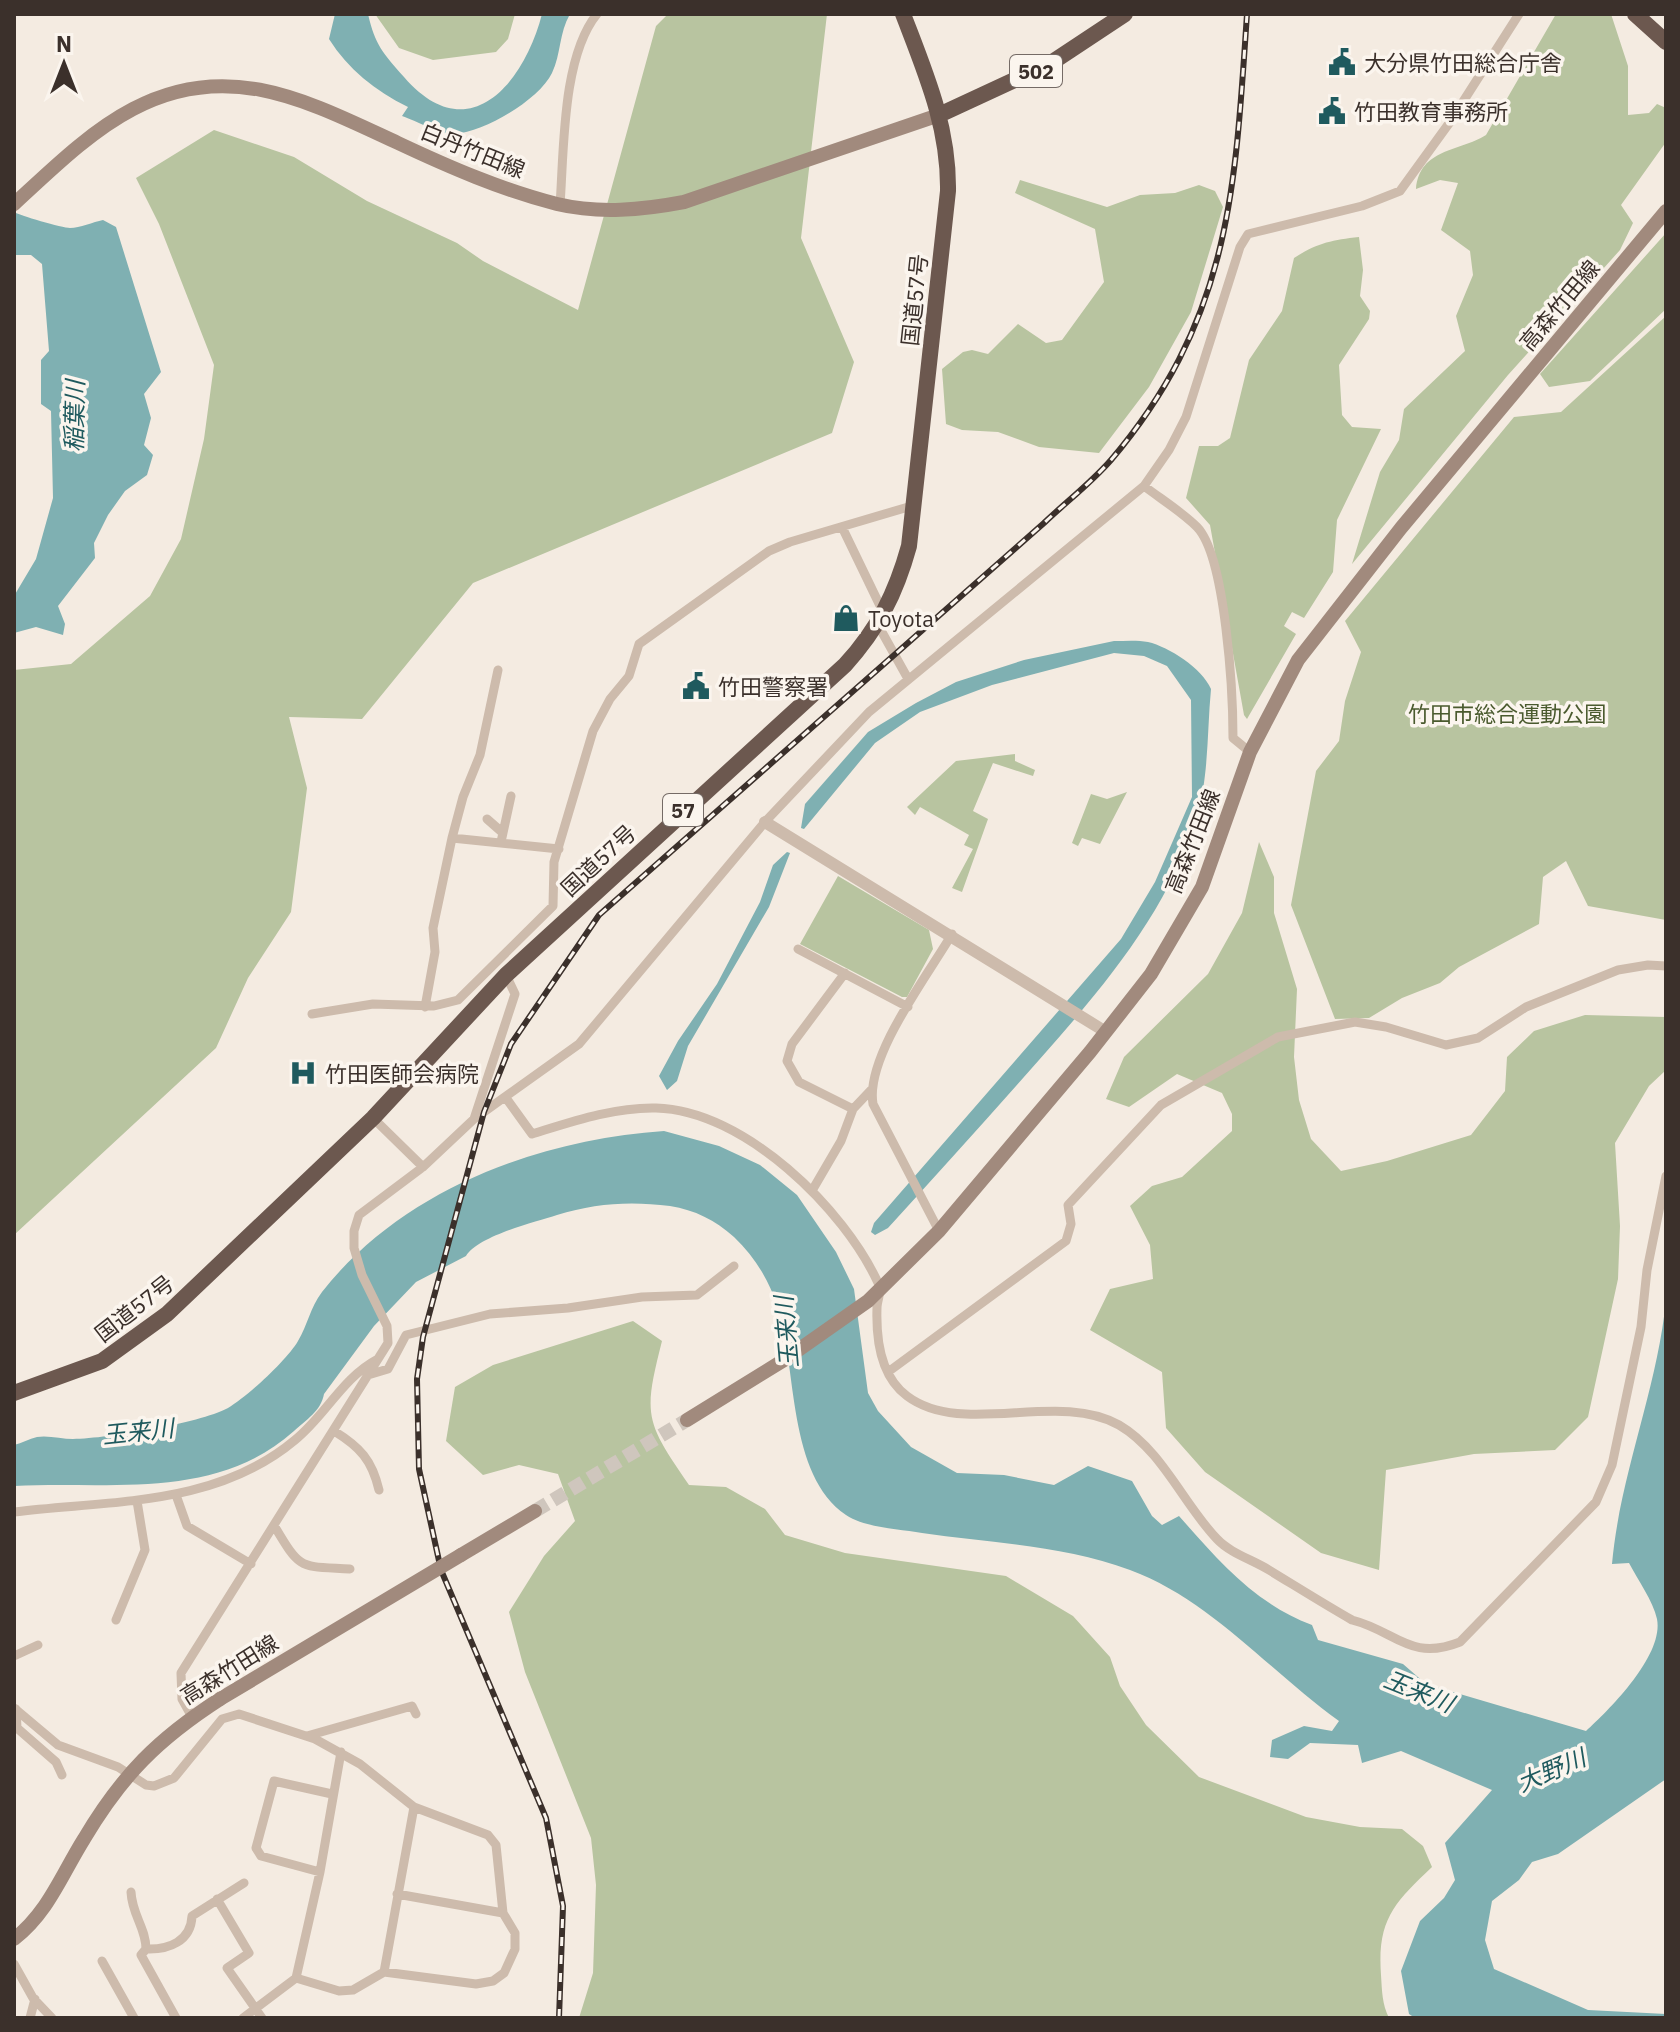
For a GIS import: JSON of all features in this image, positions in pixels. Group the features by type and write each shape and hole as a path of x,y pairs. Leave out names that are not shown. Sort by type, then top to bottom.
{"highway":[{"name":"国道57号","path":"14,1393 78,1373 146,1333 373,1118 506,975 708,787 845,665 881,620 902,574 915,505 948,191 948,153 939,115 903,14"},
{"name":"502","path":"939,115 1051,63 1125,14"},
{"path":"1635,14 1666,42"}],"main road":[{"name":"白丹竹田線","path":"17,201 94,135 131,109 188,89 249,86 290,95 478,178 560,205 626,210 684,202 939,115"},
{"name":"高森竹田線","path":"687,1420 763,1374 868,1301 939,1231 1106,1032 1151,974 1202,887 1250,752 1287,678 1340,603 1666,211"},
{"name":"高森竹田線","path":"14,1939 44,1910 86,1835 128,1772 192,1717 535,1511"}],"street":[{"path":"560,205 573,75 589,23 597,14"},
{"path":"192,1717 182,1699 181,1673 388,1343 387,1326 362,1275 354,1231 359,1215 423,1167 474,1119 579,1044 765,822 907,677 953,644 1144,486 1169,450 1186,417 1235,261 1248,234 1362,206 1400,191 1450,122 1519,14"},
{"path":"1144,486 1199,529 1211,552 1232,664 1233,738 1250,752"},
{"path":"312,1014 373,1004 425,1007 458,1000 553,906 554,862 593,731 610,699 629,676 639,644 769,551 915,505"},
{"path":"842,527 907,677"},
{"path":"425,1007 435,952 433,928 452,838 463,797 480,755 498,670"},
{"path":"502,837 511,796"},
{"path":"487,819 502,837"},
{"path":"765,822 952,934 1106,1032"},
{"path":"452,838 502,837 559,849"},
{"path":"813,1189 841,1141 853,1109 871,1090 895,1030 952,934"},
{"path":"798,949 908,1007"},
{"path":"888,1372 1066,1241 1071,1224 1068,1205 1161,1105 1278,1037 1355,1022 1386,1027 1446,1045 1478,1038 1526,1007 1618,970 1648,965 1666,966"},
{"path":"845,973 792,1044 787,1061 799,1082 853,1109"},
{"path":"474,1119 515,994 506,975"},
{"path":"871,1090 880,1115 939,1231"},
{"path":"506,1098 532,1134 578,1119 632,1109 658,1108 688,1115 743,1138 778,1159 813,1189 881,1288 876,1337 888,1372 904,1394 929,1409 962,1413 1015,1411 1091,1416 1118,1425 1142,1445 1219,1541 1352,1620 1372,1625 1393,1640 1420,1650 1440,1650 1460,1642 1596,1502 1612,1465 1641,1327 1647,1270 1666,1176"},
{"path":"373,1118 423,1167"},
{"path":"368,1375 388,1369 406,1335 424,1329 490,1314 568,1308 642,1297 697,1295 734,1266"},
{"path":"14,1512 176,1495 242,1474 296,1440 357,1370 378,1359"},
{"path":"334,1431 361,1447 375,1472 379,1490"},
{"path":"176,1495 187,1526 251,1564"},
{"path":"116,1620 145,1550 137,1501"},
{"path":"275,1527 295,1560 304,1566 350,1569"},
{"path":"14,1656 38,1645"},
{"path":"307,1736 412,1706 416,1714"},
{"path":"15,1708 58,1745 128,1772 146,1785 163,1785 174,1778 217,1724 239,1714 307,1736 341,1752 414,1807 488,1835 496,1845 503,1913 515,1933 515,1949 504,1973 493,1981 476,1984 384,1972 353,1990 339,1991 296,1978"},
{"path":"15,1708 17,1728 56,1762 62,1775"},
{"path":"243,2018 259,2014 296,1978 320,1872 341,1752"},
{"path":"320,1872 261,1856 256,1848 274,1781 332,1794"},
{"path":"384,1972 414,1807"},
{"path":"146,1949 162,1950 183,1939 191,1929 192,1916 244,1883"},
{"path":"131,1892 132,1910 146,1939 146,1949 141,1955 176,2018"},
{"path":"397,1894 503,1913"},
{"path":"217,1899 249,1953 227,1968 259,2014"},
{"path":"102,1961 134,2018"},
{"path":"14,1964 35,1999 52,2018"},
{"path":"30,2018 35,1999"}],"green space":[{"path":"375,14 515,14 508,39 496,52 433,60 399,48"},
{"path":"668,14 827,14 801,238 854,362 832,433 473,583 362,719 289,717 307,788 291,912 248,978 216,1048 14,1235 14,670 71,664 150,596 181,539 204,439 214,365 159,224 136,178 214,130 294,157 367,201 457,243 483,261 578,310 656,26"},
{"path":"1556,14 1611,14 1628,66 1628,115 1649,113 1657,104 1666,108 1666,142 1621,205 1633,223 1620,250 1508,375 1352,564 1380,472 1399,440 1404,409 1465,351 1456,316 1473,275 1470,251 1441,230 1458,183 1440,180 1416,189 1419,176 1433,158 1486,135"},
{"path":"1020,180 1107,207 1140,195 1175,193 1199,185 1215,191 1223,207 1191,312 1149,387 1099,453 1039,447 998,432 962,430 946,424 942,369 963,352 972,350 988,354 1018,324 1046,343 1062,340 1104,282 1095,229 1015,193"},
{"path":"1666,233 1666,309 1590,381 1549,387 1540,374"},
{"path":"1359,237 1363,270 1360,296 1370,311 1369,319 1339,365 1342,415 1352,427 1381,429 1337,520 1333,572 1304,618 1292,612 1284,626 1296,634 1247,719 1210,525 1186,498 1199,446 1218,446 1230,438 1249,360 1282,311 1294,258 1325,243"},
{"name":"竹田市総合運動公園","path":"1666,316 1666,920 1588,906 1566,861 1543,877 1539,924 1459,967 1440,983 1402,998 1369,1018 1335,1019 1291,905 1316,771 1339,741 1345,701 1361,652 1345,621 1514,417 1561,412"},
{"path":"1015,754 1015,761 1035,770 1033,776 993,763 973,811 988,819 962,892 952,888 973,849 964,845 969,835 920,807 915,815 907,807 956,761"},
{"path":"1127,792 1100,844 1082,838 1078,846 1072,843 1091,794 1107,799"},
{"path":"1259,842 1274,877 1274,913 1297,989 1294,1057 1299,1100 1311,1139 1341,1171 1387,1161 1471,1135 1505,1091 1507,1057 1534,1031 1585,1015 1666,1017 1666,1070 1649,1086 1615,1143 1620,1226 1618,1279 1588,1417 1555,1450 1474,1454 1386,1470 1379,1570 1321,1553 1205,1472 1166,1428 1162,1372 1090,1330 1110,1289 1153,1279 1150,1245 1130,1206 1152,1186 1182,1177 1232,1131 1232,1114 1222,1093 1177,1074 1129,1107 1106,1099 1124,1057 1208,974 1242,913"},
{"path":"838,876 929,930 933,949 907,997 800,944"},
{"path":"633,1321 662,1341 652,1386 652,1417 664,1446 689,1485 726,1487 765,1509 785,1535 845,1553 1006,1576 1073,1616 1110,1657 1120,1686 1146,1725 1199,1777 1306,1817 1360,1827 1402,1829 1423,1846 1432,1867 1398,1902 1385,1926 1382,1940 1382,1992 1389,2018 579,2018 593,1973 596,1885 591,1838 525,1672 509,1612 544,1556 575,1521 558,1474 519,1465 483,1475 446,1441 455,1387 493,1365"}],"water":[{"path":"335,14 368,14 385,55 404,77 428,98 450,108 471,108 490,100 507,84 534,40 542,14 570,14 552,73 535,94 495,121 467,132 449,134 402,116 408,107 384,94 354,69 329,39"},
{"name":"稲葉川","path":"14,212 70,228 103,220 116,227 161,372 144,394 151,418 144,445 153,455 147,475 125,491 108,515 94,543 95,558 58,606 65,624 63,635 36,627 14,633 14,596 36,559 53,498 51,411 41,404 41,360 49,351 42,264 31,255 14,255"},
{"path":"1114,641 1144,641 1165,648 1193,666 1211,689 1204,785 1185,850 1152,915 1110,976 888,1228 875,1235 871,1232 874,1223 1121,939 1155,882 1192,797 1191,700 1167,666 1144,656 1114,653 992,685 920,712 875,743 804,829 801,828 805,804 868,732 916,703 956,682 1024,660"},
{"path":"787,852 790,853 769,907 688,1046 677,1081 667,1090 659,1076 678,1041 717,984 760,902 773,865"},
{"path":"664,1131 719,1146 760,1165 797,1195 836,1252 854,1289 868,1393 878,1411 911,1447 957,1473 1004,1475 1054,1485 1088,1466 1132,1481 1152,1516 1162,1525 1179,1516 1208,1549 1255,1593 1312,1625 1318,1640 1403,1664 1426,1684 1586,1731 1633,1680 1652,1649 1657,1633 1657,1619 1652,1605 1629,1563 1612,1564 1616,1531 1655,1367 1666,1300 1666,1779 1558,1854 1532,1862 1519,1880 1492,1901 1485,1940 1494,1969 1588,2010 1666,2014 1666,2018 1415,2018 1409,2014 1401,1971 1420,1921 1444,1898 1455,1880 1445,1843 1492,1790 1401,1751 1362,1763 1358,1745 1310,1743 1288,1759 1270,1757 1272,1740 1304,1726 1332,1731 1339,1721 1187,1599 1130,1570 1079,1555 883,1527 846,1515 827,1497 813,1474 797,1419 784,1332 766,1279 734,1237 712,1221 688,1210 641,1204 599,1206 535,1222 482,1242 466,1256 416,1282 374,1326 308,1419 264,1453 231,1468 196,1478 161,1483 14,1486 14,1445 41,1437 89,1438 153,1429 214,1414 236,1403 266,1378 293,1349 318,1298 354,1256 391,1225 432,1199 475,1177 521,1159 616,1136"}],"tunnel":[{"path":"535,1511 687,1420"}],"railway":[{"path":"559,2018 563,1906 546,1818 441,1570 419,1469 417,1379 423,1337 484,1112 511,1044 599,915 1087,485 1111,460 1151,407 1181,355 1204,303 1220,250 1238,138 1247,14"}],"place":[{"name":"大分県竹田総合庁舎","path":"1342,62"},
{"name":"竹田教育事務所","path":"1332,111"},
{"name":"Toyota","path":"846,618"},
{"name":"竹田警察署","path":"696,686"},
{"name":"竹田医師会病院","path":"303,1073"}],"water label":[{"name":"玉来川","path":"786,1332"},
{"name":"玉来川","path":"138,1431"},
{"name":"玉来川","path":"1419,1691"},
{"name":"大野川","path":"1551,1770"}]}
